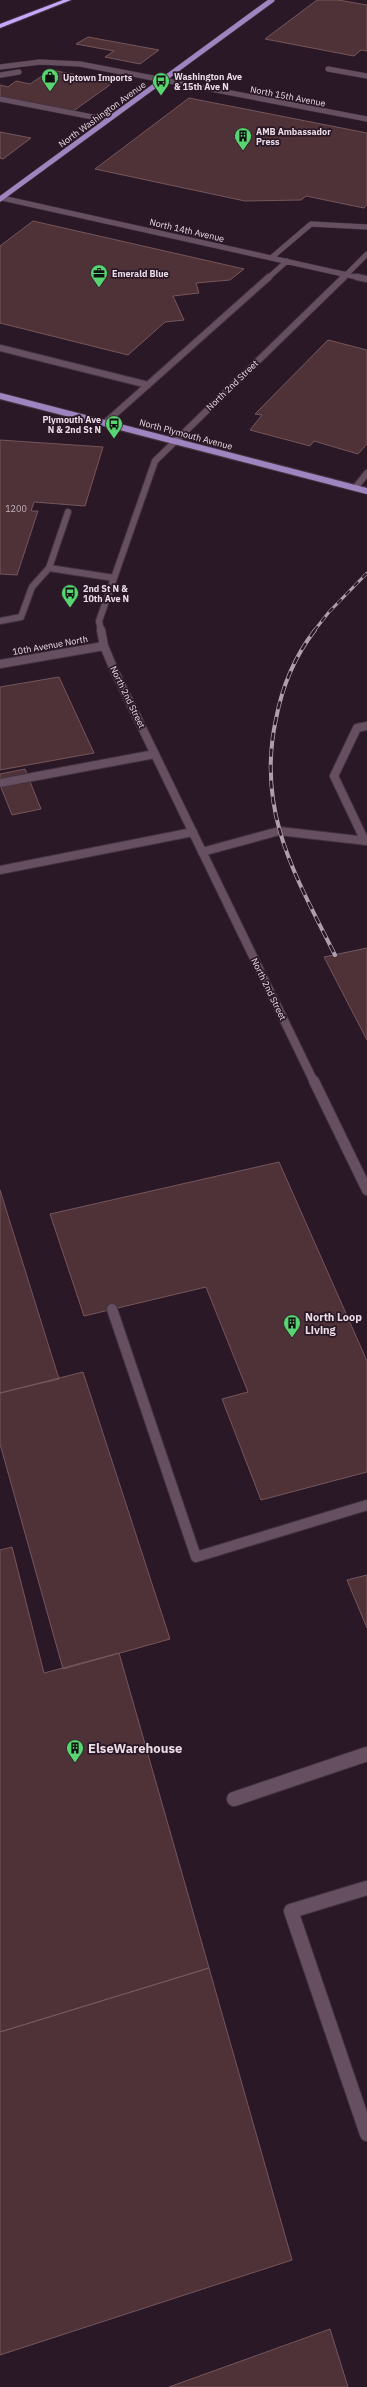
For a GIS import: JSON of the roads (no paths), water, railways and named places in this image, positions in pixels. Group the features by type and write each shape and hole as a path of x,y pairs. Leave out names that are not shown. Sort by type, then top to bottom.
{"highway":[{"path":"0,26 68,0"}],"main road":[{"name":"North Washington Avenue","path":"1,199 272,0"},
{"name":"North Plymouth Avenue","path":"0,396 367,491"}],"street":[{"name":"North 15th Avenue","path":"0,67 40,62 80,64 367,119"},
{"path":"328,69 367,76"},
{"path":"0,75 19,72"},
{"path":"0,99 108,120"},
{"path":"361,118 367,113"},
{"name":"North 14th Avenue","path":"1,199 367,279"},
{"path":"271,258 310,224 367,227"},
{"name":"North 2nd Street","path":"367,254 155,461 99,621 104,646 202,852 367,1190"},
{"path":"105,423 287,261"},
{"path":"0,348 148,385"},
{"path":"355,488 367,473"},
{"path":"0,621 20,617 32,587 49,568 68,512"},
{"path":"49,568 114,578"},
{"name":"10th Avenue North","path":"0,664 104,646"},
{"path":"366,841 334,776 358,728 367,726"},
{"path":"0,783 155,754"},
{"path":"202,852 256,836 279,831 366,841"},
{"path":"0,870 193,832"},
{"path":"112,1309 196,1557 367,1505"},
{"path":"234,1799 367,1754"},
{"path":"367,1888 291,1911 367,2134"}],"railway":[{"path":"314,631 329,612 367,573"},
{"path":"315,630 295,661 282,695 276,719 271,752 271,783 275,813 283,842 293,869 335,955"}],"place":[{"name":"Uptown Imports","path":"50,92"},
{"name":"Washington Ave & 15th Ave N","path":"161,96"},
{"name":"AMB Ambassador Press","path":"243,151"},
{"name":"Emerald Blue","path":"99,288"},
{"name":"Plymouth Ave N & 2nd St N","path":"114,439"},
{"name":"2nd St N & 10th Ave N","path":"70,608"},
{"name":"North Loop Living","path":"292,1338"},
{"name":"ElseWarehouse","path":"75,1763"}]}
